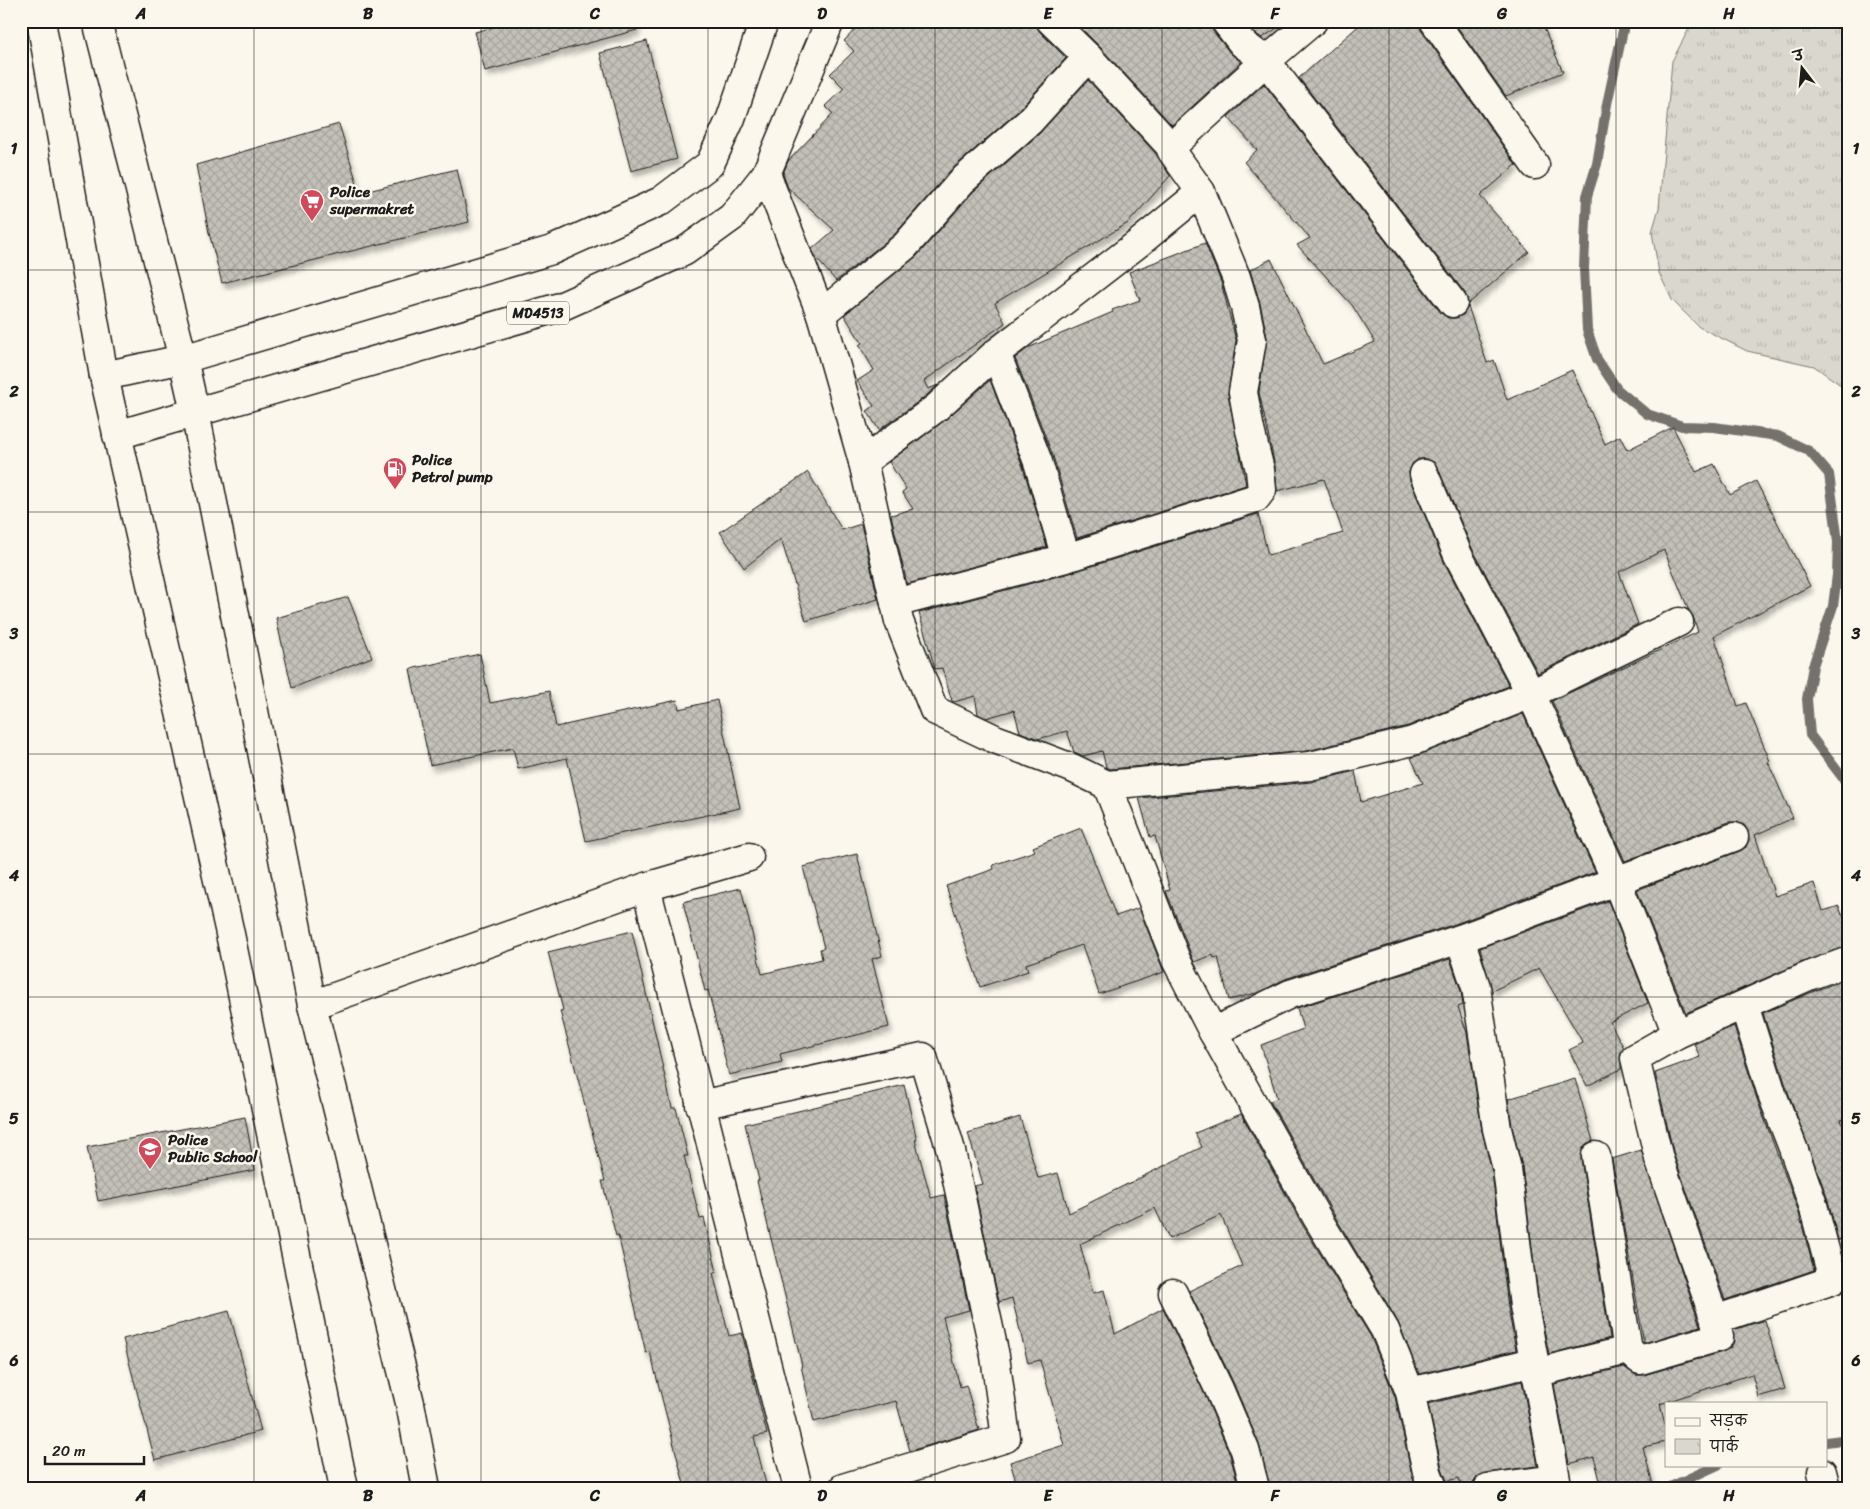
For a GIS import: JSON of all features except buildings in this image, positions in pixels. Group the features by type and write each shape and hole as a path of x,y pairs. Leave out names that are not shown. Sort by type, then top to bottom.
{"street":[{"path":"41,21 104,376 229,929 344,1488"},
{"path":"97,21 183,358 312,1006 410,1403 426,1488"},
{"path":"104,376 183,358 552,250 661,202 710,164 731,118 764,21"},
{"name":"MD4513","path":"117,435 560,307 685,251 732,217 766,174 830,21"},
{"path":"895,603 1066,558 1256,498 1262,490 1260,470 1243,392 1252,340 1236,277 1201,192 1171,150 1171,146 1088,57 1051,21"},
{"path":"1225,21 1242,43 1266,61 1453,303"},
{"path":"1171,146 1313,21"},
{"path":"1434,21 1535,165"},
{"path":"821,314 905,246 962,181 1029,122 1088,57"},
{"path":"766,174 821,314 863,462 899,621 934,710 995,739 1072,768 1107,785 1310,766 1413,741 1531,694 1679,622"},
{"path":"863,462 936,408 996,353 1140,242 1201,192"},
{"path":"996,353 1038,462 1066,558"},
{"path":"1424,474 1458,555 1531,694 1617,882 1678,1034"},
{"path":"1107,785 1176,960 1213,1032 1316,1216 1385,1330 1410,1392 1427,1472 1433,1488"},
{"path":"1213,1032 1290,994 1460,939 1734,837"},
{"path":"312,1006 646,887 749,857"},
{"path":"646,887 798,1488"},
{"path":"1460,939 1476,987 1497,1128 1507,1169 1524,1306 1556,1479 1488,1488"},
{"path":"1596,1156 1628,1350 1640,1360 1719,1337 1715,1320 1659,1159 1635,1058 1678,1034 1849,960"},
{"path":"1715,1320 1833,1280 1813,1205 1772,1094 1744,1005"},
{"path":"700,1105 923,1057 952,1156 995,1356 1006,1438 843,1488"},
{"path":"1173,1293 1219,1389 1245,1450 1255,1488"},
{"path":"1410,1392 1628,1350"}],"green space":[{"path":"1693,21 1849,21 1849,391 1814,366 1747,351 1699,327 1672,300 1659,273 1652,232 1659,208 1672,61"}],"waterway":[{"path":"1625,21 1607,104 1597,164 1587,196 1584,268 1587,330 1597,359 1617,389 1647,414 1682,426 1714,427 1778,436 1809,451 1829,474 1838,542 1837,575 1833,606 1813,666 1807,699 1810,735 1849,786"},
{"path":"1828,1442 1849,1439"},
{"path":"1668,1488 1716,1466"}],"place":[{"name":"Police supermakret","path":"312,222"},
{"name":"Police Petrol pump","path":"395,490"},
{"name":"Police Public School","path":"150,1170"}]}
